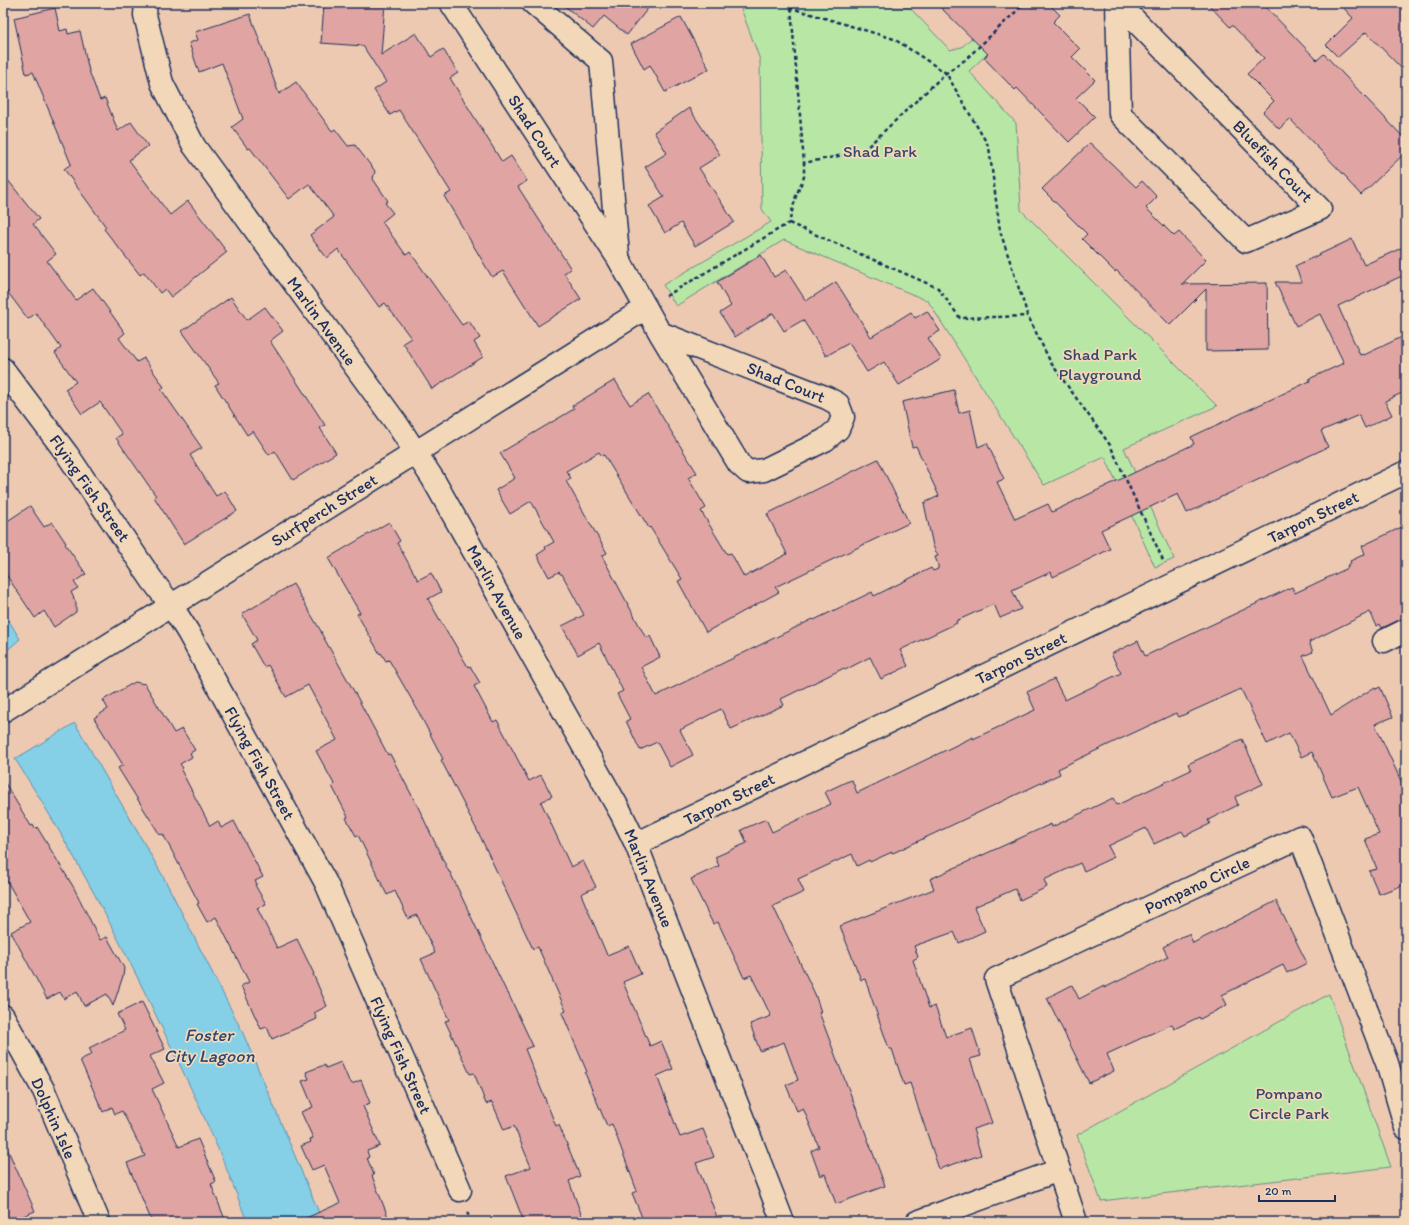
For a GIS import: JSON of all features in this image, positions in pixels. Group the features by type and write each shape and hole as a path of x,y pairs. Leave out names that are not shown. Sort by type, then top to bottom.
{"street":[{"name":"Marlin Avenue","path":"146,3 145,15 162,83 194,146 397,424 433,479 621,813 636,844 783,1222"},
{"name":"Shad Court","path":"452,3 618,258 660,333 739,464 748,472 764,470 825,440 838,429 843,417 838,404 827,398 660,333"},
{"name":"Shad Court","path":"533,3 601,61 618,258"},
{"name":"Bluefish Court","path":"1117,3 1320,209 1246,241 1120,114 1117,3"},
{"name":"Surfperch Street","path":"3,710 646,308"},
{"name":"Flying Fish Street","path":"3,368 67,454 188,632 326,883 460,1190"},
{"name":"Tarpon Street","path":"636,844 1406,472"},
{"path":"1384,641 1406,630"},
{"name":"Pompano Circle","path":"1076,1222 996,979 1300,837 1387,1063 1406,1128"},
{"name":"Dolphin Isle","path":"3,1016 44,1091 99,1222"},
{"path":"918,1222 1059,1170"}],"path":[{"path":"784,3 791,8 894,39 946,73 989,147 1000,231 1028,316 1052,363 1110,445 1162,558 1172,585"},
{"path":"804,163 863,151 946,73 965,60 1025,3"},
{"path":"646,308 789,223 796,196 804,177 791,8"},
{"path":"789,223 938,288 960,318 1028,316"}],"green space":[{"name":"Shad Park","path":"739,3 824,3 910,8 950,50 962,47 1009,3 1041,3 969,71 1016,123 1021,210 1217,406 1124,448 1174,559 1155,567 1105,457 1044,485 928,301 784,240 676,306 663,285 771,222 762,209 760,60"},
{"name":"Pompano Circle Park","path":"1329,994 1391,1167 1101,1201 1077,1135"}],"water":[{"path":"3,611 20,639 3,654"},
{"name":"Foster City Lagoon","path":"75,723 164,878 242,1031 323,1222 247,1222 209,1127 131,964 76,860 15,759"}],"building":[{"path":"329,3 385,3 381,55 416,33 431,57 443,49 458,73 450,78 502,162 511,156 527,181 518,187 571,269 564,273 581,299 538,326 503,271 492,277 444,196 451,192 399,110 390,115 374,90 386,82 363,46 321,43 324,5 328,6"},
{"path":"561,3 652,3 627,35 604,16 593,29"},
{"path":"936,3 1048,3 1060,15 1053,22 1080,49 1072,57 1095,80 1076,98 1095,117 1069,142 1017,88 1015,90 984,58 988,54"},
{"path":"1207,3 1262,3 1317,60 1324,54 1406,140 1406,152 1361,195 1347,180 1348,179 1290,119 1279,129 1263,112 1274,101 1247,74 1264,58 1232,25 1230,27"},
{"path":"1339,3 1406,3 1406,73 1366,32 1338,57 1326,45 1353,18"},
{"path":"55,8 60,31 67,29 68,34 80,31 89,71 100,100 105,98 118,131 131,122 148,146 129,160 170,215 188,201 227,252 171,297 165,289 160,293 144,272 140,275 104,229 106,227 64,169 71,164 33,72 26,74 14,18"},
{"path":"250,14 279,94 296,82 332,131 335,129 348,146 355,145 375,171 373,179 388,201 385,203 393,213 382,222 406,255 410,252 462,325 469,321 480,338 474,342 483,357 432,389 403,343 411,338 385,303 379,307 338,249 327,258 310,235 334,217 309,184 289,199 232,127 243,119 222,63 199,72 189,43 198,40 195,32"},
{"path":"681,17 709,69 665,92 650,65 644,69 631,44"},
{"path":"689,108 720,155 699,168 734,222 695,246 681,223 665,233 649,206 664,197 645,167 667,153 654,132"},
{"path":"1090,143 1136,187 1142,181 1157,197 1146,208 1174,236 1179,232 1206,260 1182,284 1267,283 1268,350 1206,351 1206,289 1170,325 1116,270 1115,272 1082,239 1087,234 1042,189"},
{"path":"3,174 39,219 33,224 56,254 47,261 76,300 93,288 125,333 119,338 137,362 144,358 164,387 161,389 202,448 190,455 216,496 225,491 237,511 184,544 154,497 156,496 116,438 122,434 100,402 82,414 65,389 76,382 55,353 61,348 36,313 28,319 3,286"},
{"path":"1352,239 1364,265 1406,246 1406,274 1338,306 1360,355 1364,355 1406,335 1406,391 1385,401 1392,415 1365,428 1359,415 1321,431 1328,447 1187,513 1178,494 1101,530 1110,549 1053,577 1051,572 1012,590 1021,609 1000,618 994,604 956,621 957,623 900,650 908,666 881,679 870,657 781,699 784,705 731,729 721,709 680,730 693,755 670,767 657,742 640,750 626,721 630,719 617,694 623,691 599,643 578,655 562,626 584,615 562,574 559,572 549,577 537,555 546,549 545,547 554,542 531,501 510,514 496,490 515,478 500,453 574,409 572,406 615,380 630,405 648,394 697,473 688,478 706,508 701,511 727,554 731,553 744,577 787,554 767,514 878,459 909,523 775,587 779,592 706,632 678,581 682,579 604,455 602,456 599,452 566,471 571,478 566,481 607,553 602,556 646,638 650,636 660,657 641,667 656,696 813,619 814,620 872,592 874,596 931,568 933,571 938,569 935,557 938,556 933,546 924,503 939,496 916,446 912,447 902,402 954,390 959,413 970,410 978,447 987,443 1004,479 997,482 1015,519 1048,504 1052,512 1194,444 1191,437 1310,381 1309,379 1344,363 1320,314 1296,326 1275,282 1302,282 1295,266"},
{"path":"761,255 774,277 786,270 806,301 836,282 871,337 911,312 915,318 927,311 940,331 928,338 941,359 899,385 884,362 867,372 849,343 826,356 803,320 784,331 773,313 735,337 720,313 731,306 717,282"},
{"path":"231,297 247,320 265,307 283,331 270,341 325,425 320,428 336,453 293,480 275,451 269,455 253,431 247,435 215,385 219,383 182,331"},
{"path":"30,506 44,527 52,522 86,574 74,582 78,588 71,592 76,603 76,612 54,627 44,611 35,618 3,570 3,524"},
{"path":"389,522 400,541 397,543 418,580 431,573 441,592 428,599 468,667 470,666 480,683 474,686 493,722 497,720 529,781 541,775 552,796 541,802 571,867 583,861 596,887 581,894 607,955 629,946 641,974 623,982 650,1046 661,1041 673,1069 657,1076 680,1137 703,1129 714,1157 696,1163 719,1222 644,1222 632,1193 637,1191 612,1124 607,1126 585,1073 587,1072 562,1013 566,1011 538,947 533,949 481,838 441,760 443,759 416,707 389,660 386,661 381,653 380,654 357,614 360,613 328,558"},
{"path":"1406,525 1406,617 1382,628 1380,624 1377,626 1370,612 1309,642 1313,652 1303,656 1331,715 1375,687 1376,689 1380,687 1393,717 1375,724 1406,792 1406,884 1379,894 1369,871 1377,869 1365,839 1379,834 1358,787 1332,797 1312,752 1301,757 1289,733 1267,744 1241,689 1179,717 1176,713 1116,741 1058,769 1060,774 893,853 892,852 870,862 869,860 857,866 852,854 798,879 804,892 773,906 815,994 821,1012 819,1012 885,1186 836,1204 825,1174 820,1176 811,1151 819,1147 803,1108 797,1111 786,1085 798,1080 784,1042 760,1051 750,1024 771,1016 751,975 744,978 718,922 713,924 691,879 719,866 715,857 747,843 741,830 766,819 772,832 831,804 825,792 846,782 852,780 857,793 973,737 973,739 1035,710 1027,692 1054,679 1065,700 1121,673 1111,654 1138,641 1145,656 1292,587 1295,593 1348,568 1347,566 1351,563 1350,561 1365,554 1362,546"},
{"path":"293,584 322,633 388,755 390,754 418,807 533,1046 525,1049 556,1126 559,1125 580,1176 569,1181 584,1222 524,1222 506,1176 531,1167 514,1126 504,1130 492,1102 486,1104 474,1073 470,1074 445,1021 449,1020 421,959 435,953 417,915 408,919 395,891 387,895 358,835 356,836 346,818 348,817 332,786 334,784 316,751 337,740 308,685 286,697 268,665 264,667 251,644 257,640 242,614"},
{"path":"135,682 145,684 174,733 182,729 195,750 190,753 192,757 180,764 183,768 181,770 210,826 218,821 221,828 234,821 263,877 255,881 257,884 255,885 266,904 257,908 277,948 297,939 314,974 327,1006 314,1013 317,1019 272,1039 267,1027 261,1029 241,986 249,982 216,917 207,922 197,904 199,903 163,834 160,835 118,768 123,765 94,718 108,709 103,700"},
{"path":"1242,739 1263,784 1235,797 1238,805 1208,820 1210,824 1185,836 1182,831 1154,844 1146,828 1108,846 1114,857 1084,871 1080,863 1044,880 1047,887 1020,900 1015,889 974,907 985,931 959,943 954,932 914,946 918,957 913,960 929,1008 935,1006 946,1037 972,1028 981,1056 970,1059 992,1123 973,1129 981,1155 939,1169 910,1083 904,1085 892,1049 889,1049 865,979 861,980 840,926 934,889 930,879 1051,824 1052,827 1113,798 1117,805 1191,770 1188,764"},
{"path":"3,780 31,826 33,825 35,829 37,827 74,888 100,940 107,937 124,968 123,976 113,1006 107,994 84,1006 77,991 64,999 60,992 47,999 11,932 30,922 7,881 3,881"},
{"path":"1276,901 1307,963 1287,973 1283,965 1222,995 1227,1005 1200,1019 1199,1017 1174,1029 1172,1024 1107,1054 1114,1071 1089,1083 1047,998 1072,985 1079,999 1168,957 1163,947 1183,936 1189,934 1193,943"},
{"path":"142,1002 165,1049 150,1056 164,1083 152,1089 179,1147 198,1139 216,1182 211,1184 226,1222 152,1222 127,1163 145,1156 122,1111 115,1114 112,1107 103,1112 80,1060 92,1054 89,1048 125,1030 117,1014"},
{"path":"341,1062 349,1081 352,1084 361,1080 370,1103 363,1106 380,1146 367,1151 369,1157 367,1158 374,1175 372,1176 390,1222 297,1222 340,1203 324,1165 312,1170 301,1146 311,1142 310,1139 313,1138 301,1112 313,1107 302,1081 309,1079 306,1072 324,1065 326,1068"},
{"path":"3,1139 35,1211 9,1222 3,1222"}],"park label":[{"name":"Shad Park Playground","path":"1100,364"}]}
